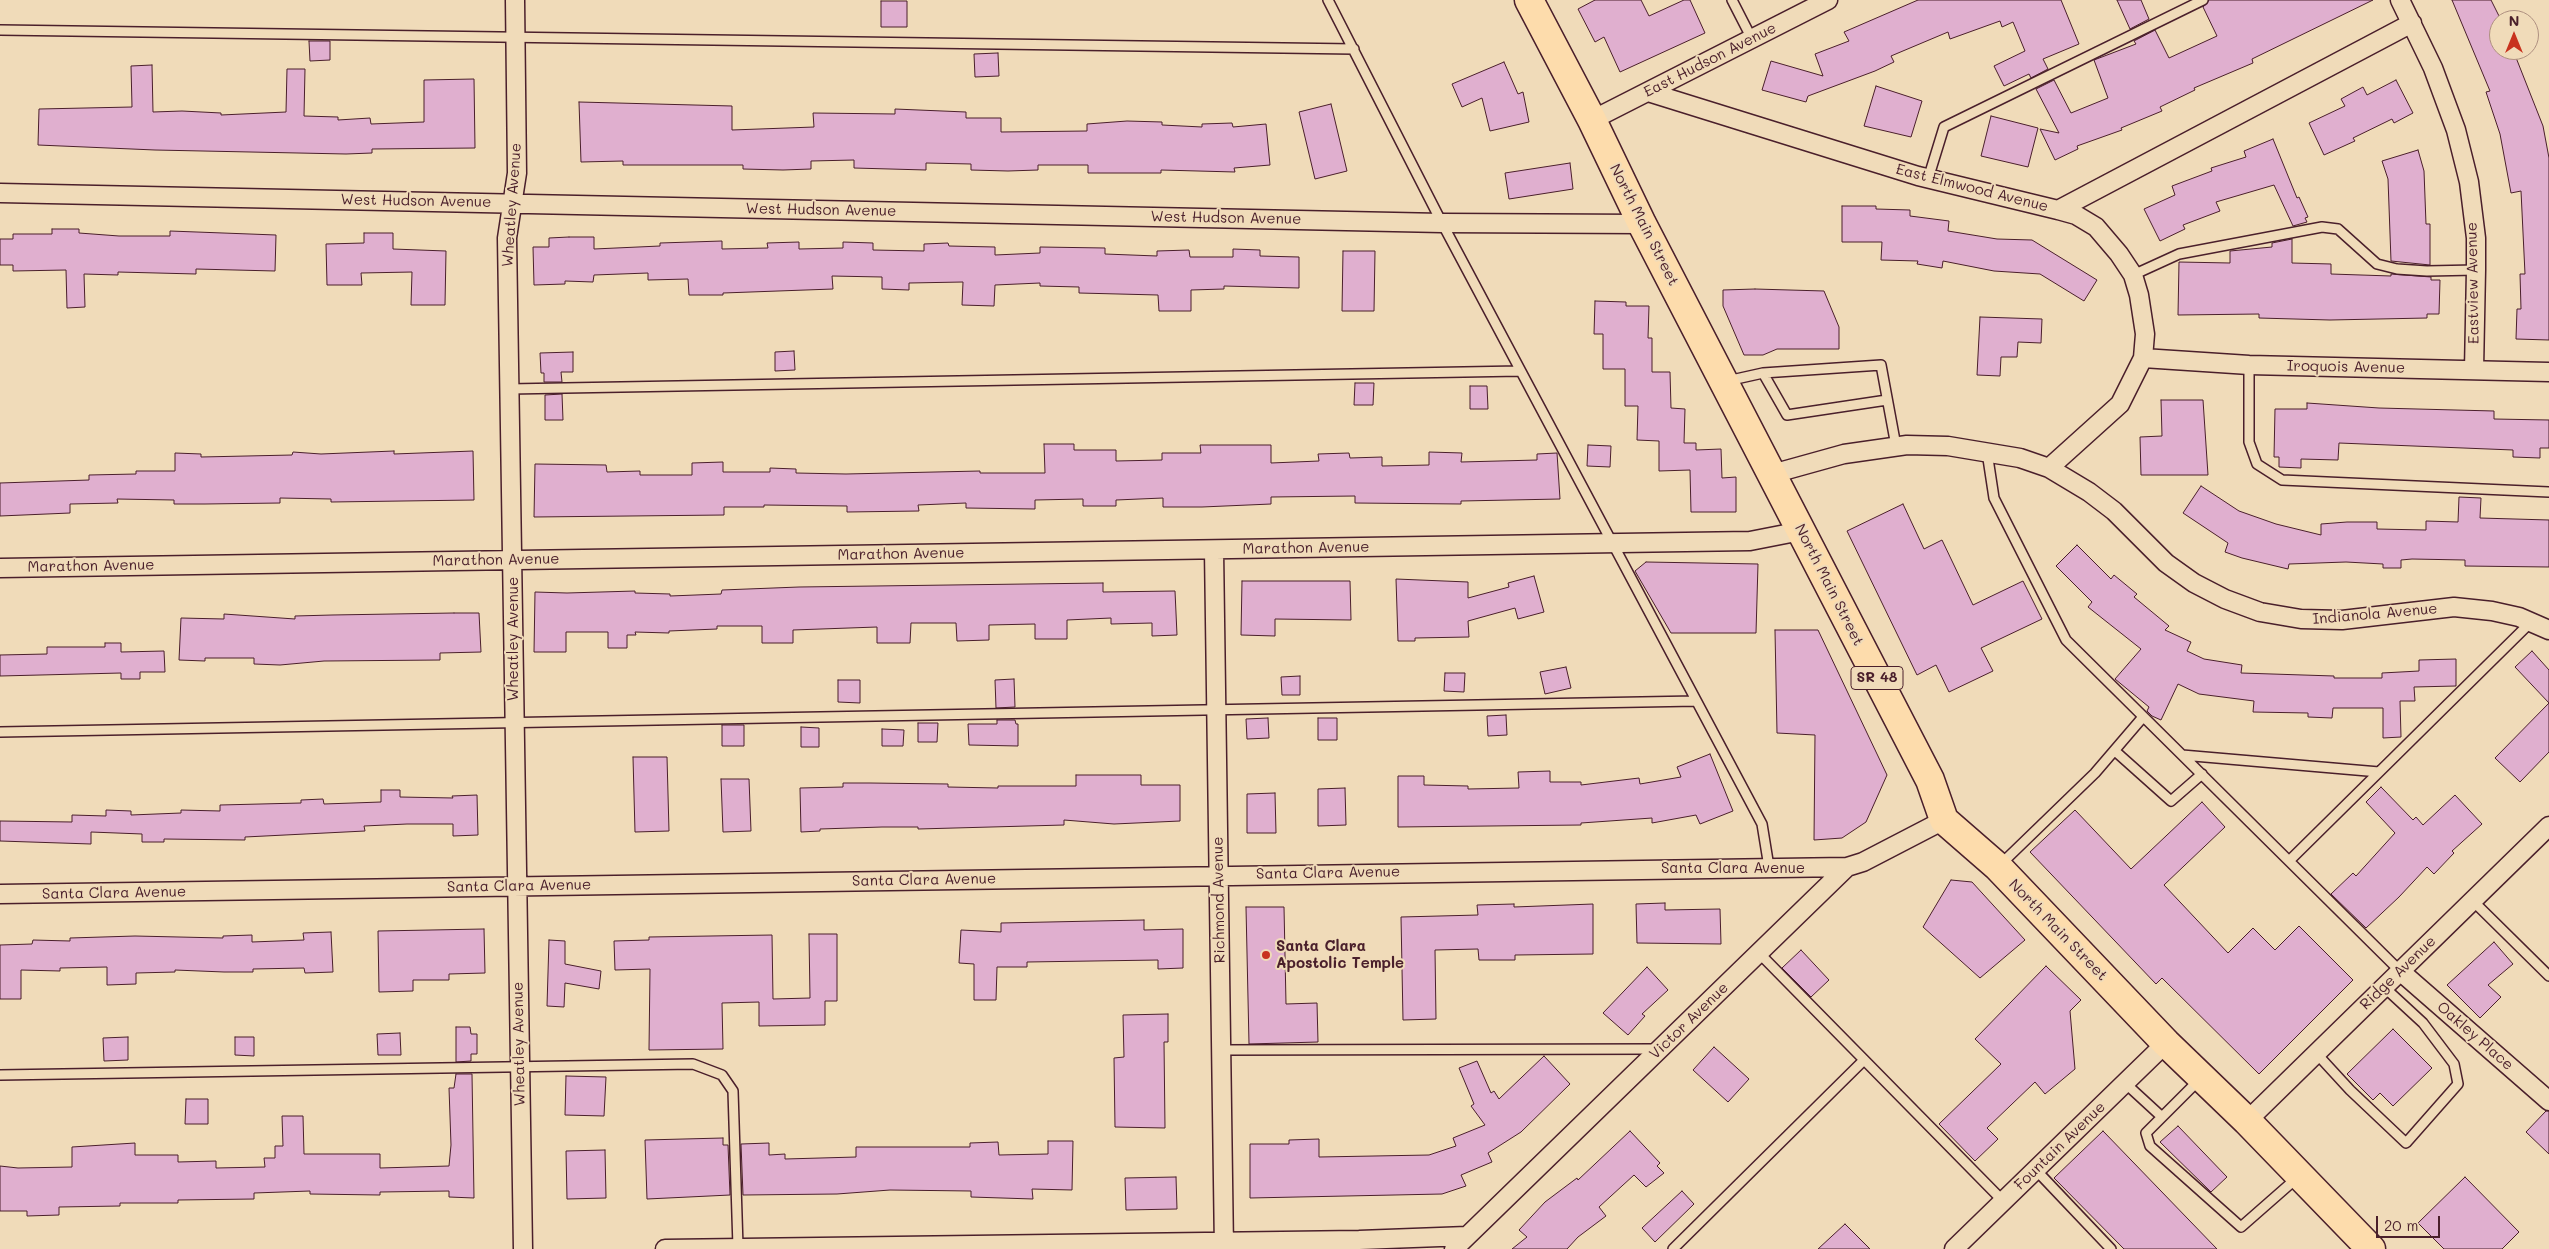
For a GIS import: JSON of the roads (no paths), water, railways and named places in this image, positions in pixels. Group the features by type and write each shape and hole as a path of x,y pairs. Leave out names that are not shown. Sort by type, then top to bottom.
{"main road":[{"name":"North Main Street","path":"1529,0 1592,120 1642,224 1930,780 1944,820 1998,867 2166,1043 2247,1121 2371,1249"}],"street":[{"name":"Wheatley Avenue","path":"515,0 517,173 507,238 522,1249"},
{"name":"East Hudson Avenue","path":"1592,120 1828,0"},
{"name":"Eastview Avenue","path":"2400,0 2433,68 2456,130 2469,182 2476,238 2474,370"},
{"name":"East Elmwood Avenue","path":"1648,92 1928,179 2058,210 2412,23"},
{"name":"West Hudson Avenue","path":"0,193 1442,223 1642,224"},
{"path":"2049,468 2120,404 2143,358 2144,318 2133,275 2096,227 2076,215 2058,210"},
{"name":"Iroquois Avenue","path":"2143,358 2249,365 2549,372"},
{"name":"Indianola Avenue","path":"1772,474 1844,454 1896,446 1948,446 2020,458 2049,468 2089,492 2114,511 2166,563 2194,583 2225,599 2260,612 2301,619 2342,620 2454,607 2492,611 2531,622 2549,630"},
{"name":"Marathon Avenue","path":"0,568 1750,541 1801,531"},
{"name":"Richmond Avenue","path":"1214,550 1224,1245"},
{"name":"Victor Avenue","path":"1454,1249 1847,867 1863,862 1944,820"},
{"name":"Ridge Avenue","path":"2247,1121 2549,826"},
{"name":"Santa Clara Avenue","path":"0,894 1847,867"},
{"name":"Oakley Place","path":"2400,971 2549,1101"},
{"name":"Fountain Avenue","path":"1954,1249 2166,1043"},
{"path":"665,1249 1224,1245 1467,1236"}],"lane":[{"path":"1328,0 1442,223 1762,824 1769,867"},
{"path":"1732,0 1752,39"},
{"path":"1928,179 1944,127 2203,0"},
{"path":"0,30 1354,49"},
{"path":"2133,275 2179,254 2322,227 2338,229 2377,264 2397,269 2427,271 2476,270"},
{"path":"1724,382 1763,373 1881,365 1896,446"},
{"path":"2249,365 2248,442 2257,464 2282,480 2549,492"},
{"path":"509,389 1520,370"},
{"path":"1763,373 1788,415 1887,400"},
{"path":"1987,452 1994,498 2066,640 2400,971"},
{"path":"2289,861 2531,622"},
{"path":"0,732 1696,701"},
{"path":"1998,867 2096,773 2143,717"},
{"path":"2115,751 2171,801 2202,774"},
{"path":"2182,755 2379,772"},
{"path":"2472,900 2549,976"},
{"path":"1759,953 1863,1061 2003,1201"},
{"path":"2316,1053 2350,1090 2406,1143 2458,1084 2454,1064 2423,1023 2384,987"},
{"path":"1221,1050 1660,1049"},
{"path":"1673,1249 1863,1061"},
{"path":"0,1074 694,1064 722,1075 733,1091 738,1247"},
{"path":"2202,1077 2146,1133 2150,1146 2241,1227 2300,1175"},
{"path":"2125,1082 2162,1117"},
{"path":"2036,1170 2111,1249"}],"place":[{"name":"Santa Clara Apostolic Temple","path":"1266,955"}]}
